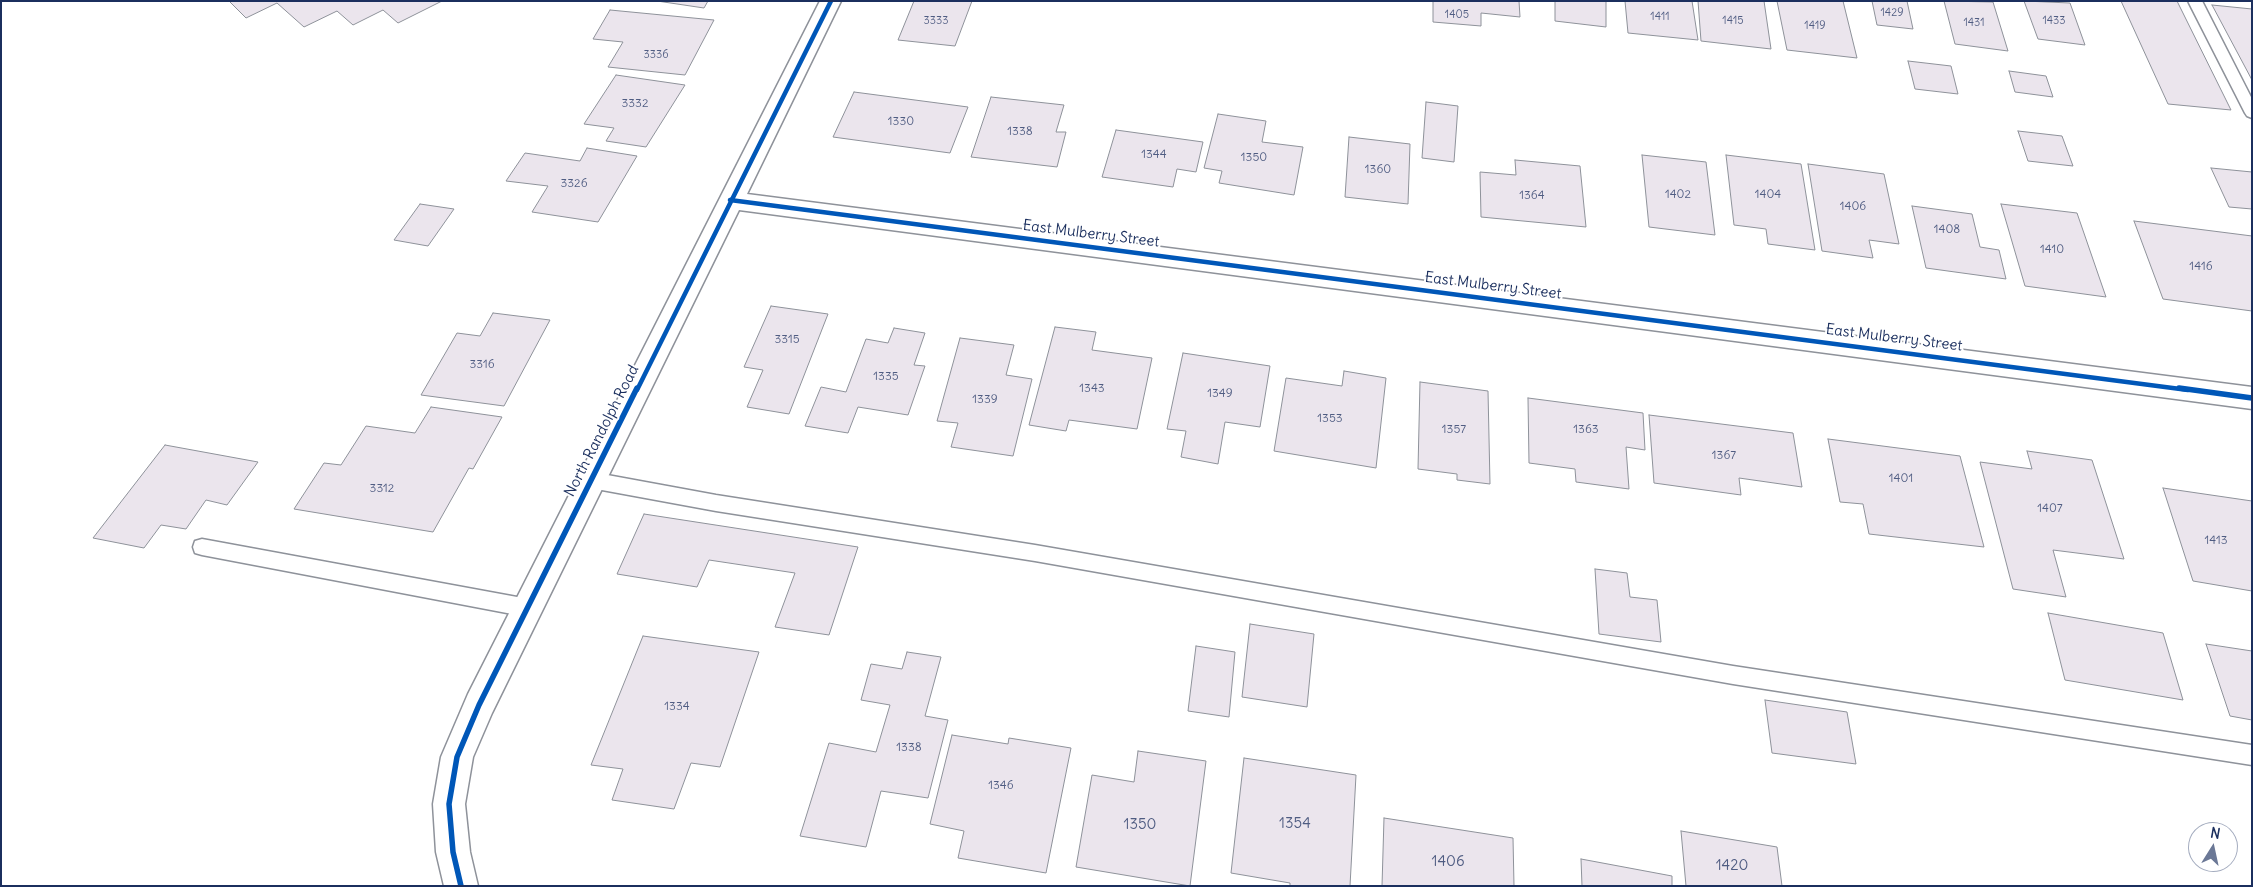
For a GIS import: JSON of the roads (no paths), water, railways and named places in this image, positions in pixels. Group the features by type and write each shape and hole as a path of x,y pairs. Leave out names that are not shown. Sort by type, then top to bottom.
{"street":[{"name":"North Randolph Road","path":"461,886 453,852 449,804 457,756 479,705 831,1"},
{"name":"East Mulberry Street","path":"730,200 2252,398"}],"lane":[{"path":"2195,1 2252,113"},
{"path":"591,480 716,503 1035,553 1732,676 2252,755"},
{"path":"202,547 528,608"}]}
